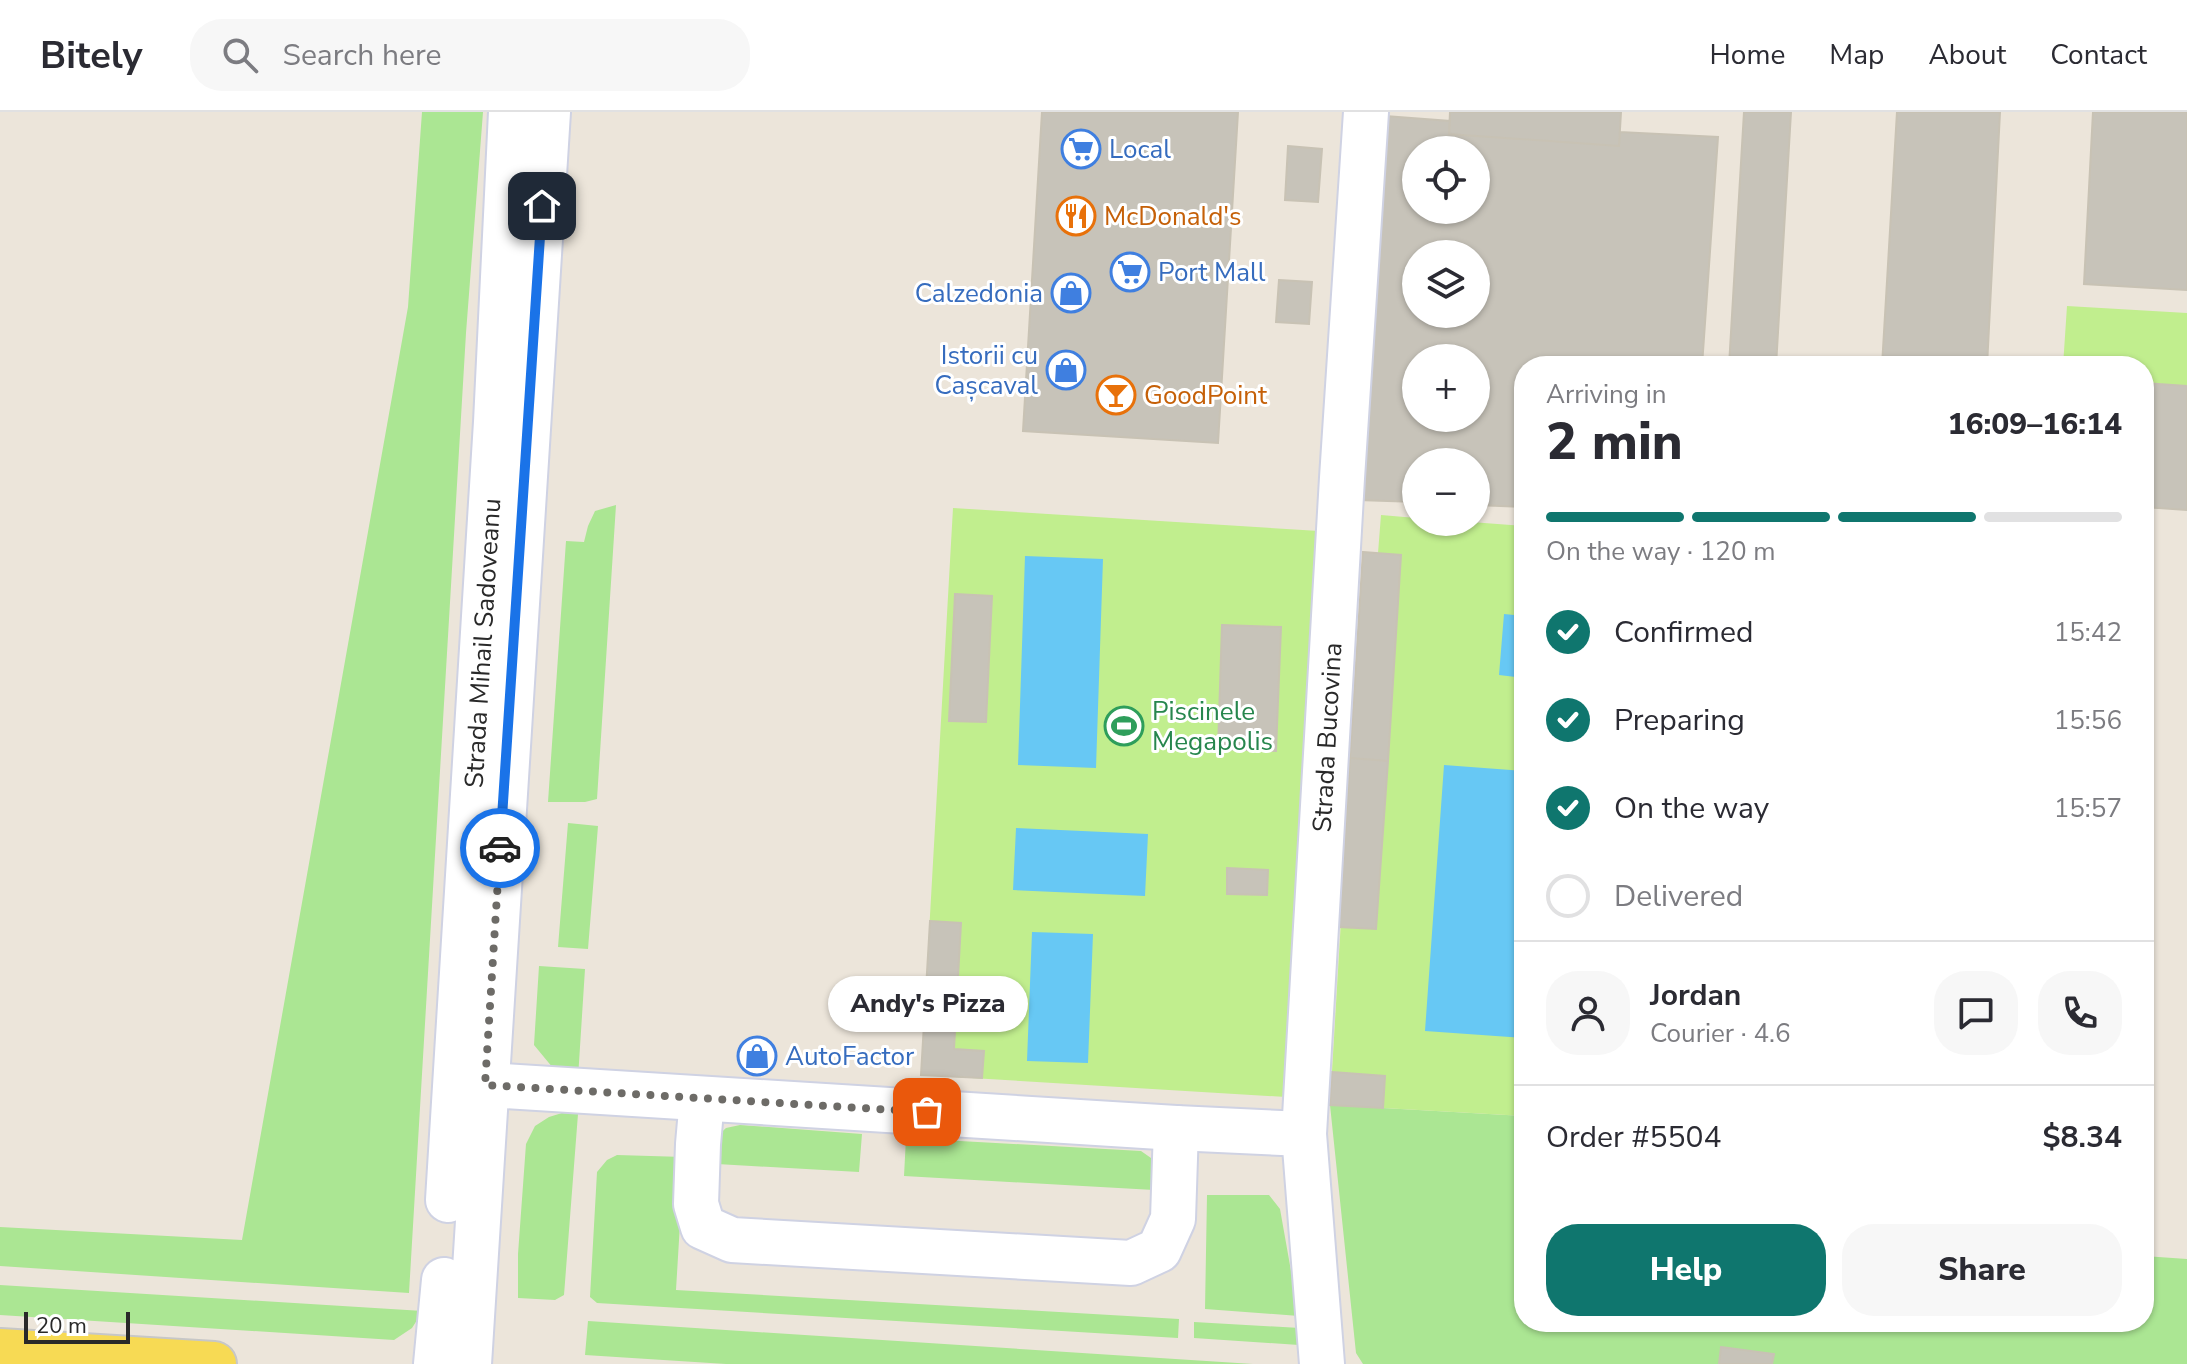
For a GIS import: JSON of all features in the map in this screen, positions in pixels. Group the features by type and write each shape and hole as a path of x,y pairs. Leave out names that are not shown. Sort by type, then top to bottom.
{"main road":[{"path":"0,1351 214,1364"}],"street":[{"name":"Strada Mihail Sadoveanu","path":"469,1364 470,1084 511,112"},
{"name":"Strada Mihail Sadoveanu","path":"436,1364 470,1084 548,112"},
{"name":"Strada Bucovina","path":"1322,1364 1304,1134 1366,112"},
{"path":"470,1084 1304,1134"},
{"path":"702,1099 696,1204 703,1227 732,1240 1131,1263 1159,1250 1173,1219 1176,1128"}],"green space":[{"path":"422,112 483,112 466,333 409,1293 0,1266 0,1227 242,1240 408,307"},
{"path":"2067,306 2187,313 2187,510 2154,508 2154,356 2064,356"},
{"path":"616,505 597,799 548,802 566,541 584,542 595,511"},
{"name":"Piscinele Megapolis","path":"953,508 1319,531 1286,1097 921,1075"},
{"name":"Piscinele Megapolis","path":"1381,515 1402,517 1402,536 1490,536 1490,523 1514,525 1514,1115 1330,1105 1363,552 1378,553"},
{"path":"568,823 598,826 588,949 558,947"},
{"path":"539,966 585,969 578,1078 553,1068 534,1045"},
{"path":"1330,1105 1514,1115 1514,1332 2154,1332 2154,1257 2187,1259 2187,1364 1363,1364 1356,1353"},
{"path":"562,1113 578,1114 564,1295 555,1300 518,1298 526,1144 535,1126"},
{"path":"740,1125 862,1134 859,1172 717,1164 712,1141 726,1128"},
{"path":"906,1138 1141,1151 1160,1170 1154,1190 904,1176"},
{"path":"617,1155 684,1157 676,1290 1179,1319 1178,1338 597,1303 590,1297 597,1172 607,1160"},
{"path":"1207,1195 1269,1195 1280,1209 1299,1316 1205,1309"},
{"path":"0,1285 423,1311 412,1328 394,1340 0,1315"},
{"path":"588,1321 1253,1364 726,1364 585,1355"},
{"path":"1194,1322 1300,1328 1299,1345 1194,1338"}],"water":[{"path":"1025,556 1103,559 1096,768 1018,765"},
{"path":"1504,614 1514,615 1514,677 1499,675"},
{"path":"1444,765 1514,770 1514,1037 1425,1031"},
{"path":"1016,828 1148,834 1145,896 1013,890"},
{"path":"1032,932 1093,934 1088,1063 1027,1061"}],"building":[{"name":"Port Mall","path":"1042,112 1238,112 1218,443 1023,431"},
{"path":"1450,112 1621,112 1619,146 1449,134"},
{"path":"1744,112 1791,112 1777,356 1730,356"},
{"path":"1897,112 2000,112 1988,356 1883,356"},
{"path":"2093,112 2187,112 2187,290 2084,284"},
{"path":"1385,116 1450,121 1449,134 1477,136 1402,136 1402,224 1490,224 1490,137 1619,146 1620,132 1718,137 1703,356 1514,356 1514,507 1490,506 1490,448 1402,448 1402,502 1359,500"},
{"path":"1288,146 1322,149 1318,202 1285,200"},
{"path":"1279,280 1312,282 1309,324 1276,322"},
{"path":"2154,384 2187,386 2187,510 2154,508"},
{"path":"1363,552 1401,555 1388,761 1350,758"},
{"path":"955,594 992,596 986,722 949,721"},
{"path":"1222,625 1281,627 1276,751 1218,749"},
{"path":"1350,758 1388,761 1376,929 1339,927"},
{"path":"1227,868 1268,870 1267,895 1227,894"},
{"path":"930,921 961,923 954,1049 984,1051 982,1078 921,1075"},
{"path":"1332,1072 1385,1076 1383,1108 1330,1105"},
{"path":"1721,1347 1774,1354 1772,1364 1719,1364"}],"way so far":[{"path":"500,848 485,1085 927,1112"}],"place":[{"name":"Local","path":"1081,149"},
{"name":"McDonald's","path":"1076,216"},
{"name":"Port Mall","path":"1130,272"},
{"name":"Calzedonia","path":"1071,293"},
{"name":"Istorii cu Cașcaval","path":"1066,370"},
{"name":"GoodPoint","path":"1116,395"},
{"name":"Piscinele Megapolis","path":"1124,726"},
{"name":"AutoFactor","path":"757,1056"},
{"name":"Andy's Pizza","path":"927,1112"}],"route":[{"path":"500,848 542,206"}]}
